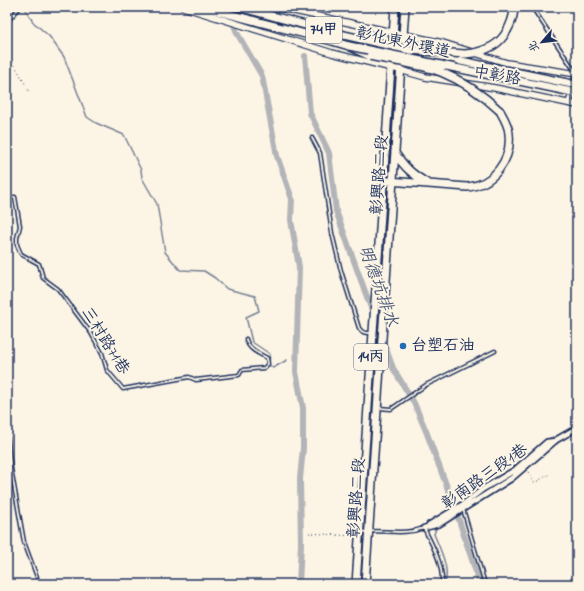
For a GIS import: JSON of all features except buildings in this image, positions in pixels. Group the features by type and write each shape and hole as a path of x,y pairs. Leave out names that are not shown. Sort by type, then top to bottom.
{"main road":[{"name":"彰化東外環道","path":"202,7 350,46 558,85 577,84"},
{"name":"彰化東外環道","path":"239,7 335,33 558,85 577,94"},
{"name":"彰興路二段","path":"356,584 395,7"},
{"name":"彰興路二段","path":"365,584 405,7"},
{"path":"410,50 465,54 487,48 498,43 510,26 514,13 514,7"},
{"path":"350,46 370,56 440,71 471,86 486,97 500,111 510,133 507,158 502,166 495,174 476,186 383,181"},
{"path":"395,153 413,174 429,184"}],"street":[{"name":"中彰路","path":"183,7 226,19 332,53 392,67 425,77 495,88 577,105"},
{"name":"中彰路","path":"276,7 394,32 443,44 507,63 577,74"},
{"path":"568,103 577,74"},
{"name":"彰南路三段1巷","path":"424,528 512,478 556,440 577,428"},
{"name":"彰南路三段1巷","path":"463,507 483,489 515,470 547,442 556,440"}],"lane":[{"path":"7,22 20,7"},
{"path":"532,7 577,74"},
{"path":"312,138 320,153 332,233 341,270 359,328 365,333 382,335"},
{"name":"三村路71巷","path":"7,199 15,197 20,226 17,245 21,254 39,264 43,278 58,289 86,327 102,353 107,370 123,390 189,377 196,380 239,375 242,370 264,368 268,364 267,358 254,351 248,345 246,339"},
{"path":"378,408 391,409 426,385 495,351"},
{"path":"7,430 10,463 24,542 37,577"},
{"path":"463,507 485,584"},
{"path":"424,528 439,559 443,573 442,584"},
{"name":"彰南路三段1巷","path":"360,532 368,531 394,533 416,531 424,528"}],"path":[{"path":"7,51 29,91"},
{"path":"525,467 534,483 550,474"},
{"path":"309,533 355,536 360,532"}],"waterway":[{"path":"26,7 26,10 33,22 49,36 64,57 87,117 96,123 124,135 141,170 142,178 157,204 165,252 180,270 204,271 215,278 227,289 255,296 259,311 246,317 252,342 270,354 269,365 273,368 287,360"},
{"path":"227,7 237,33 262,76 277,156 292,199 291,220 299,267 296,372 303,408 303,448 300,479 301,544 299,584"},
{"name":"明德坑排水","path":"305,56 310,113 329,153 336,211 393,368 414,403 426,431 456,511 480,584"},
{"path":"482,492 507,479"},
{"path":"437,526 434,534 445,565 445,584"}],"place":[{"name":"台塑石油","path":"403,346"}]}
